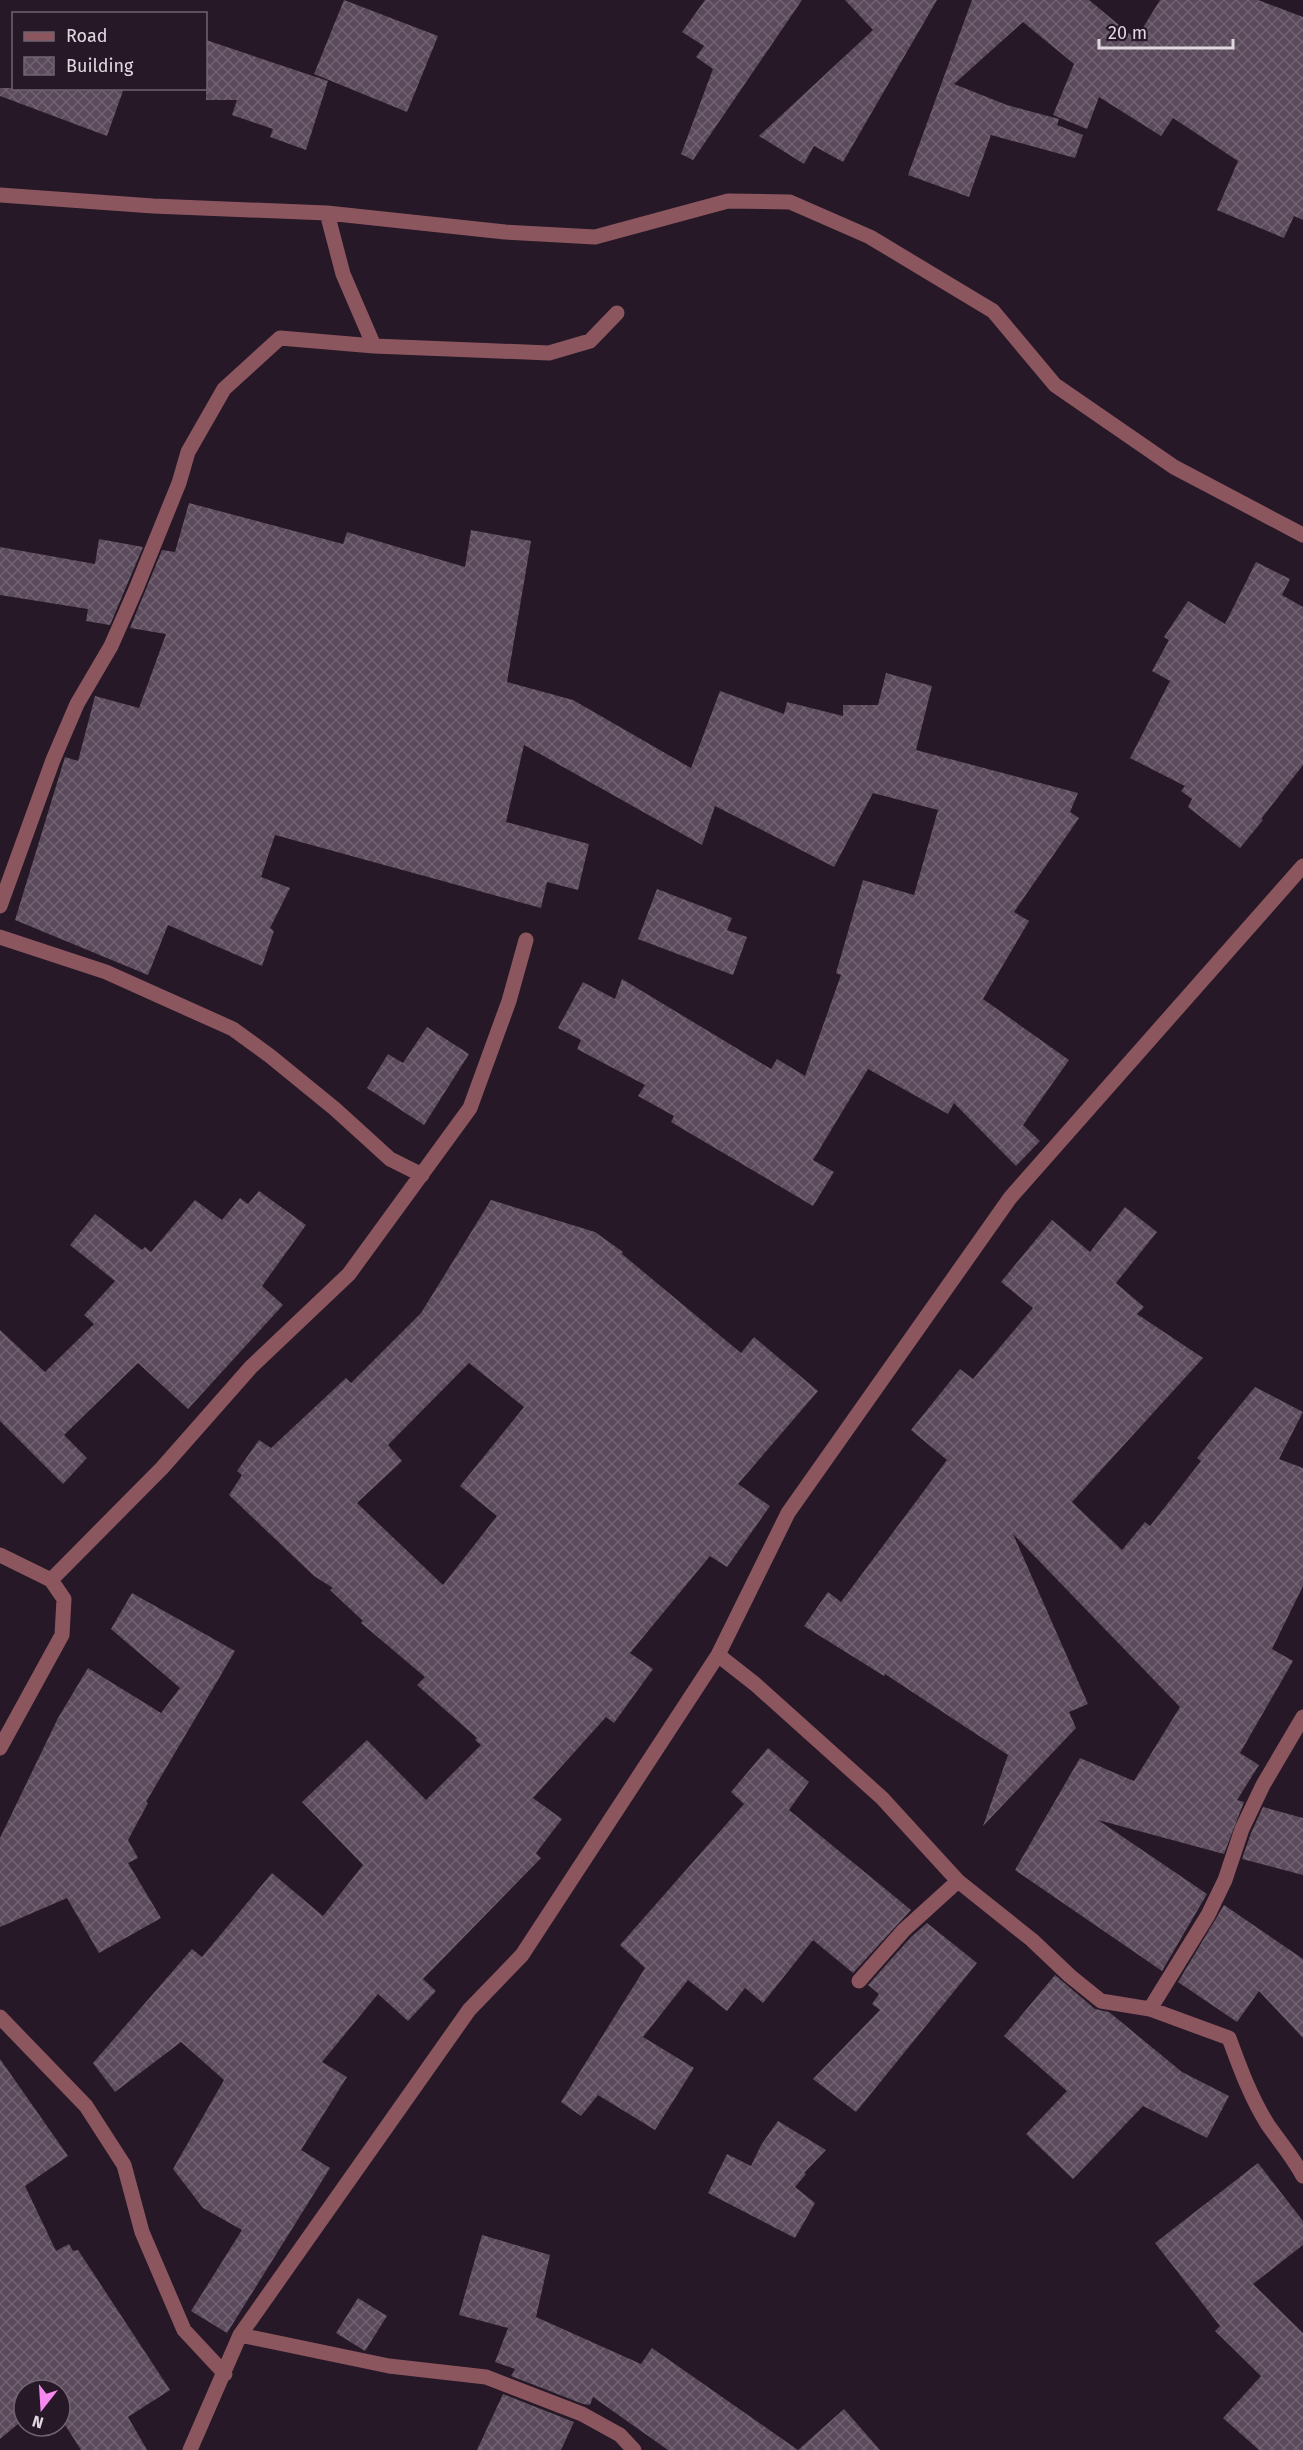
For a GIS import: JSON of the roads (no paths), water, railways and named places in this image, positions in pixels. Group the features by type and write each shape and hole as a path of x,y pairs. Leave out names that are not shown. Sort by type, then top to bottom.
{"street":[{"path":"0,195 153,206 327,213 505,232 595,237 728,201 790,202 870,237 993,311 1055,385 1174,467 1303,535"},
{"path":"327,213 343,274 374,346"},
{"path":"0,906 53,760 77,704 111,646 179,483 188,452 224,389 280,338 374,346 549,353 590,341 617,313"},
{"path":"190,2450 240,2335 469,2010 522,1955 718,1655 788,1513 1010,1198 1303,866"},
{"path":"0,937 106,972 233,1029 326,1101 390,1159 422,1175"},
{"path":"51,1580 162,1468 251,1367 349,1274 470,1108 509,1001 526,940"},
{"path":"0,1555 51,1580 64,1599 62,1635 0,1748"},
{"path":"718,1655 755,1684 882,1798 958,1881 1032,1940 1070,1976 1101,2001 1150,2009 1229,2038 1246,2083 1268,2125 1291,2154 1303,2176"},
{"path":"1150,2009 1208,1915 1225,1880 1242,1829 1263,1785 1303,1717"},
{"path":"859,1981 904,1930 958,1881"},
{"path":"0,2016 86,2106 124,2165 142,2232 184,2330 225,2374"},
{"path":"240,2335 389,2366 486,2378 582,2414 620,2435 634,2450"}]}
